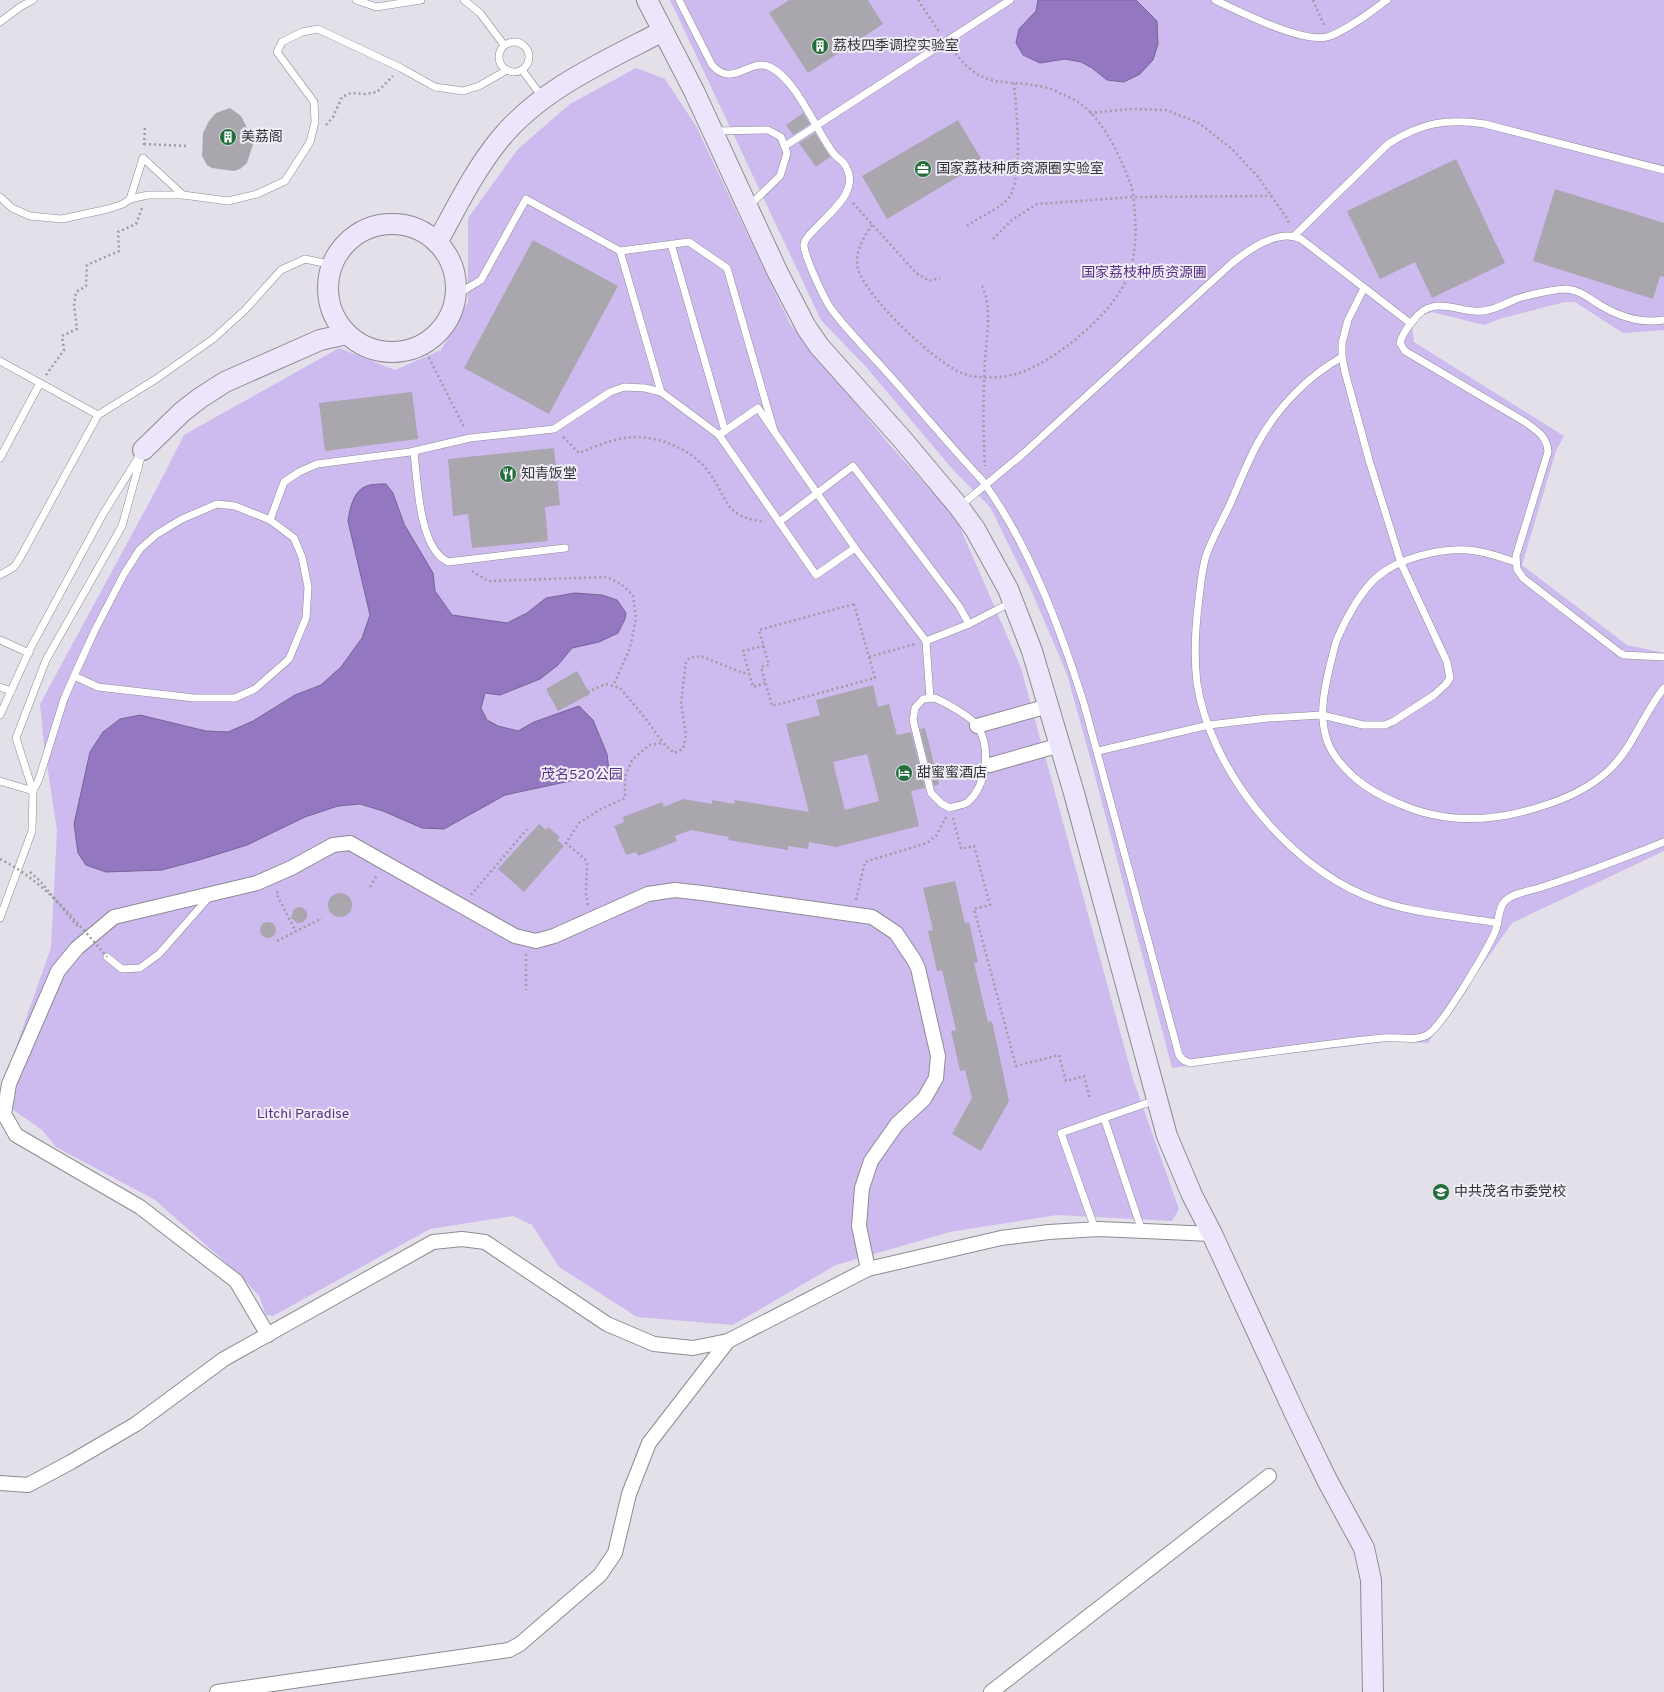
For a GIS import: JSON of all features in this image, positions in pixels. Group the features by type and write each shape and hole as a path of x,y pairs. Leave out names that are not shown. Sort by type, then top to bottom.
{"main road":[{"path":"647,0 712,131 777,271 806,327 818,346 902,439 959,507 975,529 1008,589 1032,651 1060,745 1121,962 1156,1100 1172,1151 1327,1480 1364,1548 1370,1580 1373,1692"},
{"path":"437,242 478,170 489,154 517,121 543,98 573,79 662,31"},
{"path":"401,224 426,234 437,242 452,267 456,286 456,295 451,313 442,328 429,340 413,349 396,352 378,351 362,344 347,334 339,324 333,312 329,300 328,287 332,265 341,249 350,239 374,226 401,224"},
{"path":"143,450 182,412 225,382 320,340 347,334"}],"street":[{"path":"977,726 1048,706"},
{"path":"990,765 1060,745"},
{"path":"268,1334 236,1281 140,1207 16,1135 4,1114 9,1084 58,971 77,948 114,917 257,883 291,868 333,845 350,843 515,936 536,941 554,936 648,894 675,890 872,917 892,930 910,953 918,968 938,1056 936,1078 924,1099 897,1124 888,1136 871,1161 862,1188 858,1226 868,1269"},
{"path":"0,1483 28,1485 71,1462 136,1424 224,1359 433,1242 462,1239 485,1242 607,1324 654,1344 693,1348 728,1341 868,1269 1001,1238 1049,1232 1095,1229 1212,1234"},
{"path":"217,1692 509,1650 520,1644 600,1575 615,1554 629,1494 649,1443 728,1341"},
{"path":"991,1692 1269,1476"}],"lane":[{"path":"0,22 20,7 33,0"},
{"path":"356,0 376,7 421,0"},
{"path":"464,0 480,13 504,45"},
{"path":"679,0 716,70 720,73 729,75 758,66 771,67 794,90 834,154 844,164 849,173 850,181 846,195 809,235 804,244 806,254 832,309 985,484 994,495 1012,527 1052,613 1069,656 1098,751 1179,1055 1184,1062 1190,1063 1384,1038 1420,1038 1425,1036 1430,1033 1446,1014 1488,945 1498,923 1503,904 1510,897 1605,865 1664,842"},
{"path":"784,146 1010,0"},
{"path":"1215,0 1278,28 1313,37 1329,36 1363,18 1387,0"},
{"path":"0,197 12,208 30,216 62,219 108,209 123,204 130,199 148,195 183,196 228,201 257,194 285,180 310,142 315,122 314,102 277,52 282,42 302,32 318,29 401,68 435,88 463,91 479,86 507,70"},
{"path":"515,41 526,47 530,58 528,64 522,70 512,72 502,66 498,55 500,49 509,42 515,41"},
{"path":"522,70 543,98"},
{"path":"1292,236 1388,144 1417,128 1440,123 1462,121 1485,124 1664,170"},
{"path":"712,131 768,130 781,137 787,153 780,176 748,207"},
{"path":"130,199 143,158 183,196"},
{"path":"456,295 481,280 526,199 620,251 689,242 727,268 774,431"},
{"path":"959,507 1024,452 1240,257 1274,238 1292,236 1301,239 1410,324"},
{"path":"671,244 722,433 780,524 816,575 855,548"},
{"path":"620,251 661,392"},
{"path":"0,575 14,567 20,558 98,415 156,379 213,339 245,310 281,270 305,259 332,265"},
{"path":"1098,751 1209,725 1268,718 1322,715 1363,725 1385,724 1394,721 1434,695 1450,678 1447,662 1401,563 1369,460 1342,357 1342,342 1348,320 1364,288"},
{"path":"1664,320 1646,321 1624,317 1583,294 1568,289 1518,298 1487,311 1451,306 1435,307 1420,313 1410,324 1402,336 1400,343 1405,351 1525,422 1541,433 1545,438 1548,452 1515,562 1517,569 1523,578 1614,649 1624,655 1664,658"},
{"path":"1342,357 1329,364 1310,380 1288,400 1274,418 1259,441 1206,557 1195,639 1197,683 1209,725 1217,746 1231,773 1250,802 1267,823 1294,849 1330,877 1363,895 1389,906 1498,923"},
{"path":"0,361 98,415"},
{"path":"0,458 40,383"},
{"path":"270,520 284,482 299,472 317,464 414,452 470,438 554,429 610,392 624,387 645,388 661,392 722,433"},
{"path":"722,433 758,408 855,548 926,641 930,698"},
{"path":"0,715 29,653 103,514 143,450"},
{"path":"0,918 32,831 33,791 16,738 46,660 122,526 143,450"},
{"path":"414,452 422,516 431,545 438,555 448,562 565,548"},
{"path":"780,524 853,466 959,606 969,624"},
{"path":"33,791 39,779 64,699 74,676 95,630 124,574 140,549 157,534 182,520 217,504 235,506 270,520 294,538 302,557 308,587 306,618 289,659 255,689 235,698 194,698 98,687 74,676"},
{"path":"1515,562 1493,554 1469,550 1440,551 1401,563 1376,578 1357,602 1337,638 1326,683 1322,715 1323,729 1328,745 1349,772 1368,790 1414,810 1442,817 1465,820 1506,816 1560,801 1600,777 1620,758 1656,698 1664,688"},
{"path":"926,641 969,624 1013,601"},
{"path":"0,640 29,653"},
{"path":"0,687 11,691"},
{"path":"935,698 953,707 977,726 982,736 985,755 985,769 979,787 967,802 950,808 942,804 931,793 912,720 915,708 923,699 935,698"},
{"path":"0,781 33,791"},
{"path":"107,958 122,969 140,968 159,954 210,895"},
{"path":"1095,1229 1061,1133 1156,1100"},
{"path":"1104,1118 1142,1231"}],"path":[{"path":"872,225 862,242 857,260 858,271 879,302 895,319 953,370 966,375 984,378 1015,374 1036,366 1054,355 1076,338 1108,307 1122,288 1129,274 1135,252 1135,215 1132,187 1114,146 1090,113 1079,102 1046,87 1000,82 979,76 961,61 946,42 918,0"},
{"path":"1313,0 1329,36"},
{"path":"312,133 326,125 334,117 342,97 351,93 365,94 376,92 401,68"},
{"path":"967,226 978,217 1006,201 1012,193 1018,172 1014,83"},
{"path":"1090,113 1130,110 1166,110 1199,123 1232,149 1259,178 1288,220 1292,236"},
{"path":"143,158 144,127"},
{"path":"144,144 188,146"},
{"path":"846,195 916,273 929,281 940,278"},
{"path":"992,239 1012,220 1037,204 1133,197 1272,196"},
{"path":"40,383 64,350 62,336 77,329 74,305 76,292 86,286 87,265 119,251 118,232 136,224"},
{"path":"982,286 987,296 988,310 984,378 985,484"},
{"path":"422,344 470,438"},
{"path":"554,429 579,453 620,438 648,438 676,445 698,461 707,470 726,503 737,514 744,518 780,524"},
{"path":"455,561 488,581 607,577 621,584 633,595 636,618 630,648 613,686"},
{"path":"854,604 869,657 875,678 772,706 761,667 769,665 759,630 854,604"},
{"path":"869,657 926,641"},
{"path":"764,646 743,651 753,687 766,683"},
{"path":"583,694 606,684 620,688 646,719 663,743 674,753 684,749 686,735 681,703 686,661 691,657 701,656 743,673 749,673"},
{"path":"591,920 586,894 587,863 566,843 579,823 599,810 626,798 625,777 632,760 649,745 663,743"},
{"path":"853,915 865,862 927,843 936,836 950,808"},
{"path":"950,808 961,849 974,846 990,905 974,909 1016,1066 1059,1055 1066,1081 1084,1076 1090,1099"},
{"path":"461,906 527,829"},
{"path":"0,859 23,873 46,892 74,918 107,958"},
{"path":"20,864 40,881 79,929 86,940"},
{"path":"284,908 296,932"},
{"path":"277,941 322,918"},
{"path":"526,939 526,990"}],"green space":[{"name":"国家荔枝种质资源圃","path":"670,0 1664,0 1664,330 1623,333 1575,302 1565,302 1499,319 1484,325 1432,312 1421,316 1412,326 1414,342 1564,436 1556,451 1522,565 1627,645 1664,653 1664,851 1512,923 1428,1043 1393,1041 1172,1068 1067,674 1031,590 990,507 954,471 867,368 821,320"},
{"name":"茂名520公园","path":"636,68 665,79 696,126 790,324 888,443 956,518 1021,668 1133,1079 1179,1209 1172,1221 1057,1215 950,1232 836,1265 733,1325 637,1317 559,1267 532,1225 513,1216 430,1229 273,1316 266,1315 259,1296 240,1275 155,1200 56,1147 42,1130 0,1101 0,1092 51,948 57,830 44,745 40,704 157,488 184,435 339,348 395,370 441,350 468,302 468,218 518,149 570,104"}],"shaded area":[{"path":"1038,0 1136,0 1157,21 1158,44 1153,60 1140,74 1124,82 1107,80 1092,68 1081,62 1065,59 1040,63 1023,55 1016,43 1019,29 1036,11"},
{"path":"386,484 393,493 404,524 433,573 435,591 452,615 507,623 527,613 546,598 575,593 602,595 617,600 626,613 625,619 618,633 599,642 572,648 558,665 540,679 500,695 485,693 481,708 487,720 498,726 518,731 534,722 579,706 593,720 607,754 609,770 599,779 575,780 505,795 444,829 422,828 383,811 360,804 338,806 305,817 247,845 162,870 106,872 86,865 78,853 74,824 90,752 103,732 120,719 140,715 206,731 228,732 253,721 295,695 321,685 341,667 362,638 370,615 348,521 350,510 354,499 360,490 370,485"}],"building":[{"name":"荔枝四季调控实验室","path":"789,0 868,0 883,24 808,73 769,13"},
{"name":"美荔阁","path":"230,108 241,116 254,141 247,163 240,169 234,171 212,168 207,165 202,156 203,133 209,121 216,113"},
{"path":"803,113 810,124 793,135 786,125"},
{"name":"国家荔枝种质资源圈实验室","path":"958,120 983,162 887,219 862,176"},
{"path":"815,133 830,157 816,167 799,143"},
{"path":"1456,159 1505,263 1432,298 1415,262 1380,279 1347,211"},
{"path":"1555,189 1664,223 1664,277 1660,276 1653,299 1533,261"},
{"path":"533,240 618,286 549,414 464,368"},
{"path":"412,392 418,439 325,451 319,403"},
{"path":"554,448 560,505 545,507 548,541 472,548 468,514 453,516 448,459"},
{"path":"577,671 590,694 558,711 546,689"},
{"name":"甜蜜蜜酒店","path":"873,685 878,707 889,704 897,735 911,732 925,788 911,791 919,826 836,847 809,842 808,849 788,846 788,850 728,840 729,837 691,830 675,836 677,841 638,856 636,852 626,855 614,826 624,822 623,817 662,802 664,807 683,799 712,804 712,800 734,804 735,800 809,812 786,724 820,715 816,700","holes":["867,754 879,801 845,810 833,762"]},
{"path":"925,728 939,784 934,786 920,729"},
{"path":"539,824 546,830 548,827 560,837 557,840 564,846 524,892 498,869"},
{"path":"955,881 965,923 969,922 978,962 974,963 988,1022 992,1021 1009,1101 981,1151 952,1134 972,1098 965,1070 960,1071 951,1031 956,1030 942,970 937,971 928,931 933,930 923,888"},
{"path":"340,893 348,897 352,905 348,913 340,917 332,913 328,905 332,897"},
{"path":"299,907 303,908 307,912 307,918 303,922 297,923 291,918 294,909"},
{"path":"268,922 274,924 276,930 274,936 268,938 262,936 260,930 262,924"}],"place":[{"name":"荔枝四季调控实验室","path":"820,46"},
{"name":"美荔阁","path":"228,137"},
{"name":"国家荔枝种质资源圈实验室","path":"923,169"},
{"name":"知青饭堂","path":"508,474"},
{"name":"甜蜜蜜酒店","path":"904,773"},
{"name":"中共茂名市委党校","path":"1441,1192"}],"park label":[{"name":"Litchi Paradise","path":"303,1114"}]}
